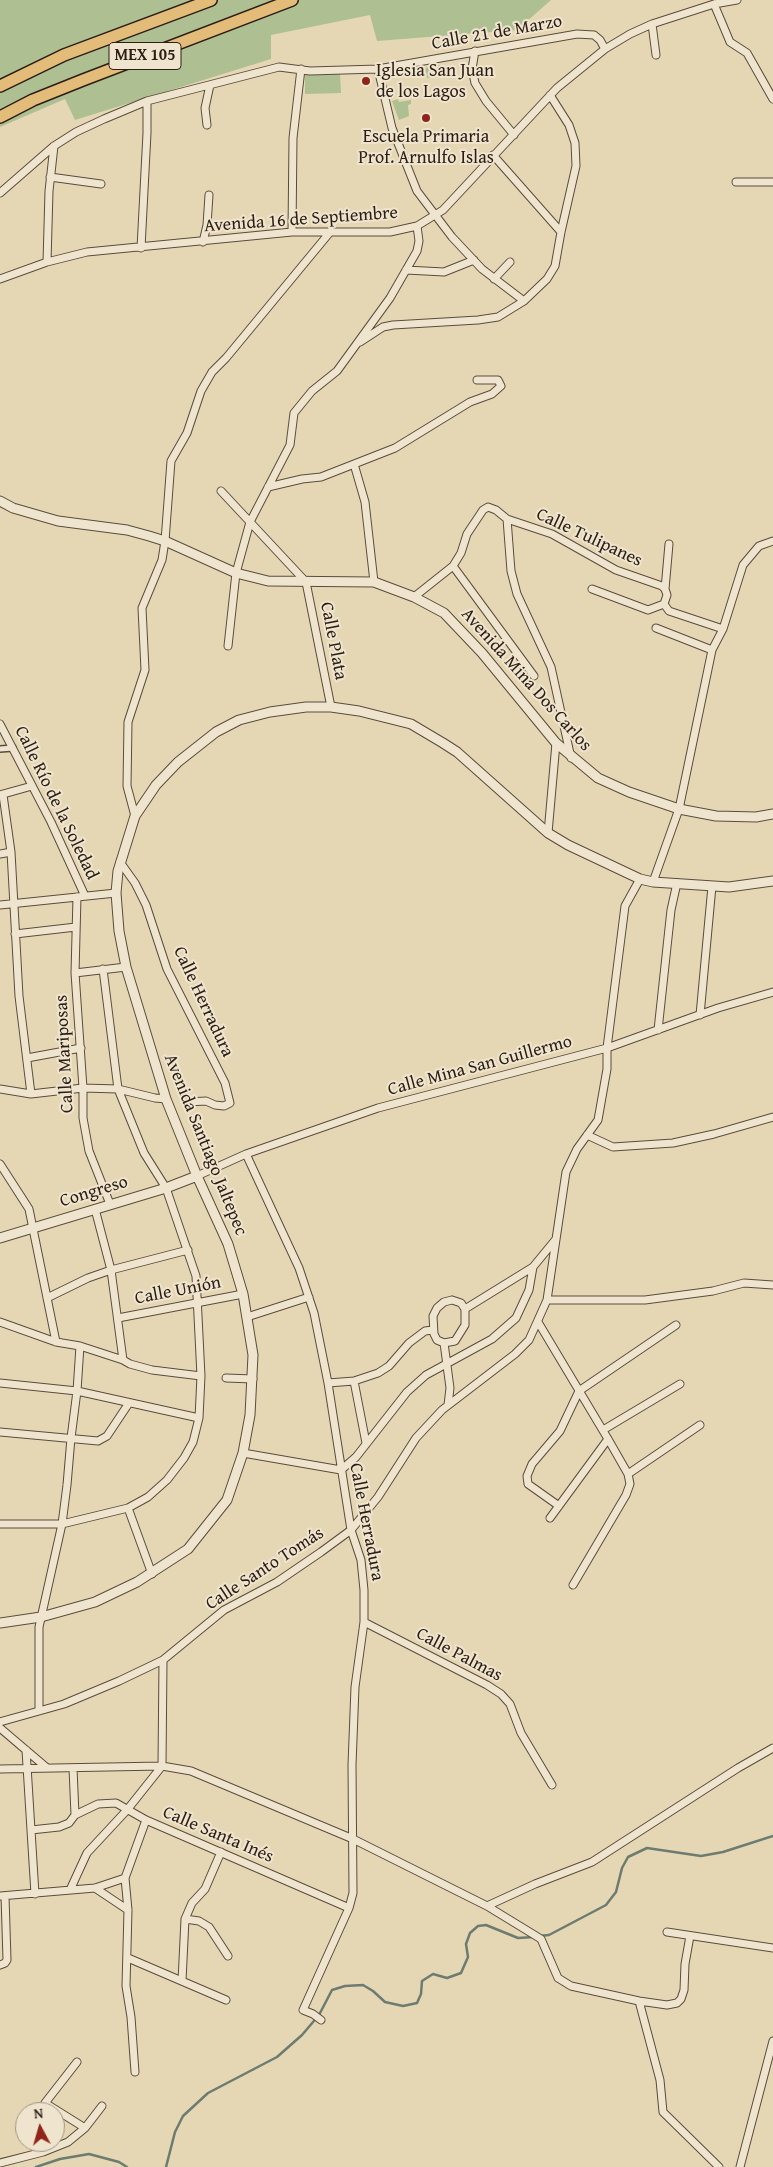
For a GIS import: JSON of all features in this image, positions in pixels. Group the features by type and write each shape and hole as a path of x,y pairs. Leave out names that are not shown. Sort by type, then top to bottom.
{"main road":[{"name":"MEX 105","path":"0,86 64,55 211,0"},
{"name":"MEX 105","path":"0,117 33,100 292,0"}],"street":[{"name":"Avenida 16 de Septiembre","path":"0,279 47,262 87,252 292,232 390,232 417,226 443,210 550,95 605,49 630,34 652,24 714,4 737,0"},
{"path":"714,4 730,42 748,53 773,99"},
{"path":"652,24 656,55"},
{"name":"Calle 21 de Marzo","path":"0,193 54,146 90,125 147,101 279,67 310,71 378,69 576,34 594,35 600,40 605,49"},
{"path":"475,51 472,69 475,83 486,101 514,135"},
{"path":"292,232 293,138 301,69"},
{"path":"378,69 392,128 416,191 434,216 474,260 494,279 524,301"},
{"path":"207,124 205,108 210,85"},
{"path":"355,345 383,327 393,325 498,317 524,301 547,279 555,266 576,166 575,143 569,125 550,95"},
{"path":"140,248 147,133 147,101"},
{"path":"47,262 50,177 54,146"},
{"path":"493,155 561,232"},
{"path":"50,177 101,184"},
{"path":"736,182 773,182"},
{"path":"203,242 207,225 209,195"},
{"path":"228,646 236,573 250,522 290,445 294,413 312,391 337,371 390,298 417,251 419,240 417,226"},
{"path":"135,816 127,786 128,722 145,670 142,608 162,560 166,541 171,461 187,433 201,391 212,372 226,358 331,231"},
{"path":"406,270 444,272 474,260"},
{"path":"494,279 510,262"},
{"path":"268,487 321,478 395,448 470,402 492,394 501,386 498,380 477,380"},
{"path":"354,464 365,502 374,582"},
{"path":"222,491 306,582"},
{"name":"Avenida Mina Dos Carlos","path":"0,501 13,508 58,521 127,530 166,541 236,573 268,581 374,582 414,597 444,613 482,654 556,743 571,758 598,778 629,792 679,809 716,816 756,817 773,814"},
{"name":"Calle Tulipanes","path":"453,566 461,553 467,534 483,510 488,507 496,510 507,519 552,534 616,570 662,586 665,589"},
{"path":"507,519 511,571 515,586 529,622 551,667 571,758"},
{"path":"653,882 679,809 712,650 723,630 743,565 759,546 773,541"},
{"path":"664,604 667,595 665,589 669,544"},
{"path":"414,597 453,566 534,676"},
{"name":"Calle Plata","path":"306,582 331,707"},
{"path":"592,589 648,610 664,604"},
{"path":"664,604 669,611 723,630"},
{"path":"656,628 712,650"},
{"name":"Avenida Santiago Jaltepec","path":"0,1623 41,1617 95,1602 152,1574 188,1549 227,1500 243,1453 250,1415 253,1355 243,1294 228,1244 197,1176 166,1099 126,967 119,931 116,893 120,862 135,816 156,786 178,762 216,732 239,720 270,712 306,707 331,707 374,714 410,724 443,743 457,752 548,832 568,845 640,879 653,882 730,887 773,881"},
{"name":"Calle Río de la Soledad","path":"0,724 85,896"},
{"path":"548,832 556,743"},
{"path":"0,749 12,748"},
{"path":"31,1094 19,996 10,852 1,795 32,786"},
{"path":"0,854 10,852"},
{"name":"Calle Herradura","path":"120,862 135,882 146,905 166,969 225,1083 230,1103 224,1106 215,1105 206,1100 187,1102"},
{"name":"Calle Santo Tomás","path":"0,1722 73,1700 119,1681 162,1660 224,1610 278,1582 351,1530 378,1497 416,1438 448,1405 516,1354 529,1340 547,1300 566,1172 577,1149 598,1120 607,1069 607,1048 625,906 640,879"},
{"path":"658,1030 671,910 677,883"},
{"path":"700,1015 712,886"},
{"path":"0,905 116,893"},
{"name":"Calle Mariposas","path":"76,897 75,973 81,1048 83,1118 89,1151 110,1204"},
{"path":"16,934 76,927"},
{"path":"75,973 126,967"},
{"path":"0,1524 62,1524 128,1508 148,1497 167,1480 184,1458 193,1442 199,1418 201,1376 196,1276 166,1188 144,1153 118,1089 104,970"},
{"name":"Calle Mina San Guillermo","path":"197,1176 246,1154 378,1108 607,1048 700,1015 773,992"},
{"path":"26,1058 81,1048"},
{"path":"0,1090 31,1094 83,1088 118,1089 166,1099"},
{"path":"587,1135 613,1147 673,1143 714,1134 773,1117"},
{"name":"Calle Herradura","path":"246,1154 299,1268 314,1313 328,1383 351,1530 361,1560 364,1590 364,1622 355,1686 352,1765 353,1893 349,1908 303,2010 321,2020"},
{"path":"0,1164 29,1209 56,1342"},
{"name":"Congreso","path":"0,1238 166,1188 197,1176"},
{"path":"95,1209 112,1270 123,1360"},
{"path":"465,1309 532,1267 557,1239"},
{"path":"48,1298 88,1278 188,1250"},
{"path":"243,1453 341,1470 356,1457 407,1392 426,1374 492,1339 516,1318 529,1290 532,1267"},
{"path":"547,1300 645,1300 704,1292 744,1283 773,1285"},
{"name":"Calle Unión","path":"118,1318 243,1294"},
{"path":"247,1317 309,1297"},
{"path":"452,1300 461,1303 465,1309 465,1325 460,1336 455,1341 444,1343 437,1340 433,1330 433,1316 437,1308 444,1302 452,1300"},
{"path":"0,1322 56,1342 80,1346 152,1370 201,1376"},
{"path":"538,1322 628,1474 630,1484 626,1495 573,1585"},
{"path":"559,1506 528,1484 527,1476 532,1464 560,1432 579,1390 676,1325"},
{"path":"328,1383 354,1381 378,1373 389,1366 409,1343 426,1331 433,1330"},
{"path":"444,1343 450,1388 448,1405"},
{"path":"39,1711 39,1627 62,1524 78,1391 80,1346"},
{"path":"226,1378 252,1380"},
{"path":"354,1381 366,1443"},
{"path":"0,1383 78,1391 199,1418"},
{"path":"603,1430 680,1384"},
{"path":"0,1432 103,1440 129,1403"},
{"path":"628,1474 700,1425"},
{"path":"550,1518 608,1439"},
{"path":"128,1508 152,1574"},
{"name":"Calle Palmas","path":"364,1622 501,1694 510,1704 521,1733 552,1785"},
{"path":"70,1890 88,1853 127,1810 162,1766 162,1660"},
{"path":"0,1728 48,1768"},
{"path":"487,1906 535,1884 592,1862 738,1768 773,1748"},
{"path":"26,1750 35,1894"},
{"path":"0,1769 162,1766 191,1771 353,1839 487,1906 541,1939 558,1978 570,1986 638,2001 667,2005 677,2003 681,2000 690,1936"},
{"path":"74,1768 75,1815"},
{"name":"Calle Santa Inés","path":"31,1830 59,1827 69,1823 75,1815 98,1804 116,1803 146,1820 349,1908"},
{"path":"135,2072 131,2017 126,1986 128,1910 124,1878 146,1820"},
{"path":"182,1981 185,1919 192,1904 205,1889 221,1852"},
{"path":"3,1964 7,1960 2,1896 95,1888 124,1878"},
{"path":"95,1888 128,1910"},
{"path":"185,1919 199,1921 209,1927 228,1956"},
{"path":"666,1932 773,1948"},
{"path":"128,1958 226,2000"},
{"path":"638,2001 660,2080 663,2112 719,2167"},
{"path":"740,2167 773,2041"},
{"path":"76,2062 45,2103 85,2128"},
{"path":"0,2163 43,2152 68,2142 85,2128 102,2106"}],"green space":[{"path":"0,0 551,0 517,30 377,41 370,15 271,35 271,59 75,120 65,99 0,127"},
{"path":"440,65 443,75 427,78 425,68"},
{"path":"340,74 341,93 305,94 305,75"},
{"path":"398,99 399,102 411,100 411,104 408,105 409,116 399,120 392,101"}],"waterway":[{"path":"539,1936 549,1935 606,1905 616,1892 622,1868 628,1857 647,1848 701,1856 723,1852 773,1836"},
{"path":"166,2167 175,2132 183,2116 208,2093 277,2057 302,2035 319,2015 332,1990 345,1986 363,1985 385,2002 403,2006 417,2003 421,1994 422,1981 433,1974 447,1978 461,1973 468,1957 466,1944 470,1933 478,1926 486,1925 518,1938 534,1937"},
{"path":"36,2167 60,2159 89,2154 119,2162 127,2167"}],"place":[{"name":"Iglesia San Juan de los Lagos","path":"366,81"},
{"name":"Escuela Primaria Prof. Arnulfo Islas","path":"426,118"}]}
